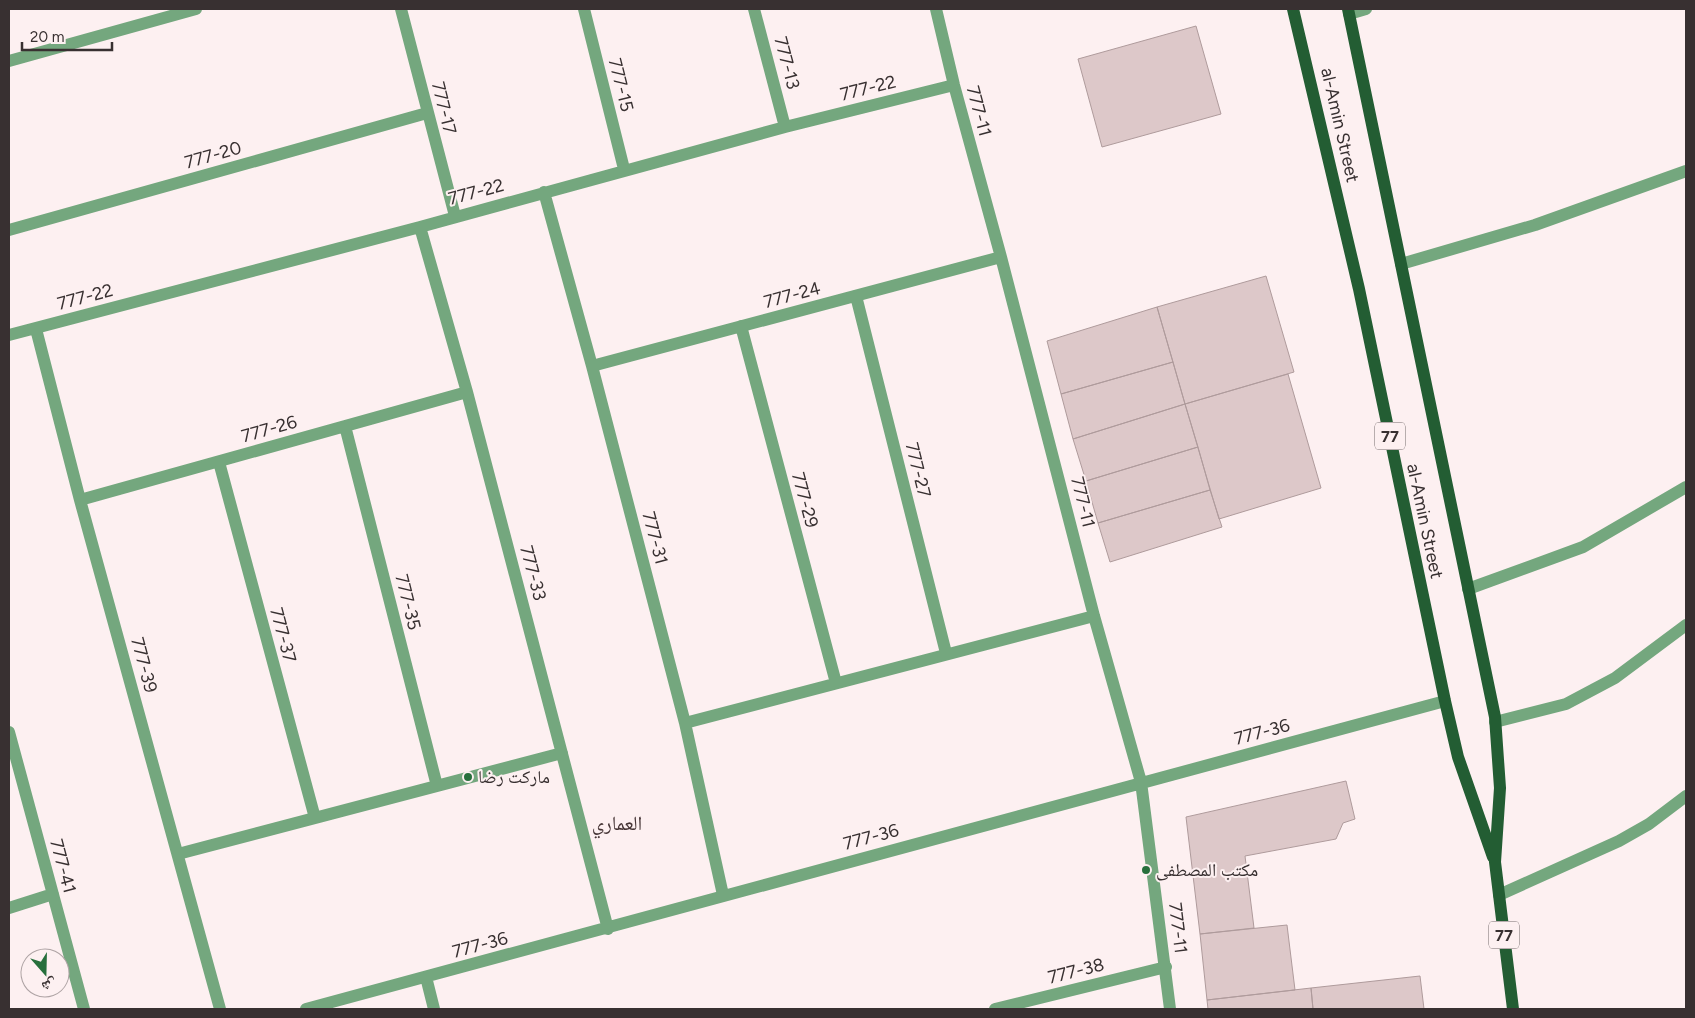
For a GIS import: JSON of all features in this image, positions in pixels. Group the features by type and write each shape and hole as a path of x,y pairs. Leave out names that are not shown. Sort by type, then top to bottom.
{"main road":[{"name":"al-Amin Street","path":"1293,9 1359,289 1444,700 1458,757 1495,862"},
{"name":"al-Amin Street","path":"1348,12 1495,722 1500,788 1495,862 1513,1009"}],"street":[{"path":"9,61 196,9"},
{"name":"777-17","path":"401,9 455,216"},
{"name":"777-15","path":"584,9 624,170"},
{"name":"777-13","path":"754,9 786,126"},
{"name":"777-11","path":"936,9 1094,616 1141,782 1170,1009"},
{"path":"1348,12 1366,9"},
{"name":"777-22","path":"9,335 420,227 786,126 954,84"},
{"name":"777-20","path":"9,230 427,113"},
{"path":"1401,264 1535,224 1686,171"},
{"name":"777-31","path":"544,192 592,366 685,723 723,895"},
{"name":"777-33","path":"420,227 467,392 608,929"},
{"name":"777-24","path":"592,366 1001,257"},
{"name":"777-27","path":"856,296 946,653"},
{"name":"777-29","path":"741,326 836,683"},
{"name":"777-39","path":"36,329 80,500 220,1009"},
{"name":"777-26","path":"80,500 467,392"},
{"name":"777-35","path":"344,426 437,786"},
{"name":"777-37","path":"219,462 314,818"},
{"path":"1468,589 1583,547 1686,487"},
{"path":"685,723 946,653 1094,616"},
{"path":"1495,722 1566,704 1615,678 1686,625"},
{"name":"777-36","path":"306,1009 608,929 723,895 1444,700"},
{"name":"777-41","path":"9,732 84,1009"},
{"path":"178,854 562,753"},
{"path":"1499,895 1619,841 1649,824 1686,796"},
{"path":"9,908 53,894"},
{"name":"777-38","path":"995,1009 1166,968"},
{"path":"426,978 434,1009"}],"building":[{"path":"1196,26 1221,114 1102,147 1078,59"},
{"path":"1266,276 1294,372 1185,404 1157,307"},
{"path":"1157,307 1173,362 1061,394 1047,341"},
{"path":"1173,362 1185,404 1073,439 1061,394"},
{"path":"1288,374 1321,488 1219,519 1185,404"},
{"path":"1185,404 1198,447 1086,481 1073,439"},
{"path":"1198,447 1210,490 1098,523 1086,481"},
{"path":"1210,490 1222,527 1110,562 1098,523"},
{"path":"1346,781 1355,819 1343,823 1336,839 1245,856 1254,928 1200,934 1186,817"},
{"path":"1287,925 1295,990 1207,1000 1200,934"},
{"path":"1420,976 1424,1009 1313,1009 1311,988"},
{"path":"1311,988 1313,1009 1208,1009 1207,1000"}],"place":[{"name":"ماركت رضا","path":"468,777"},
{"name":"مكتب المصطفى","path":"1146,870"}],"district":[{"name":"العماري","path":"617,823"}]}
